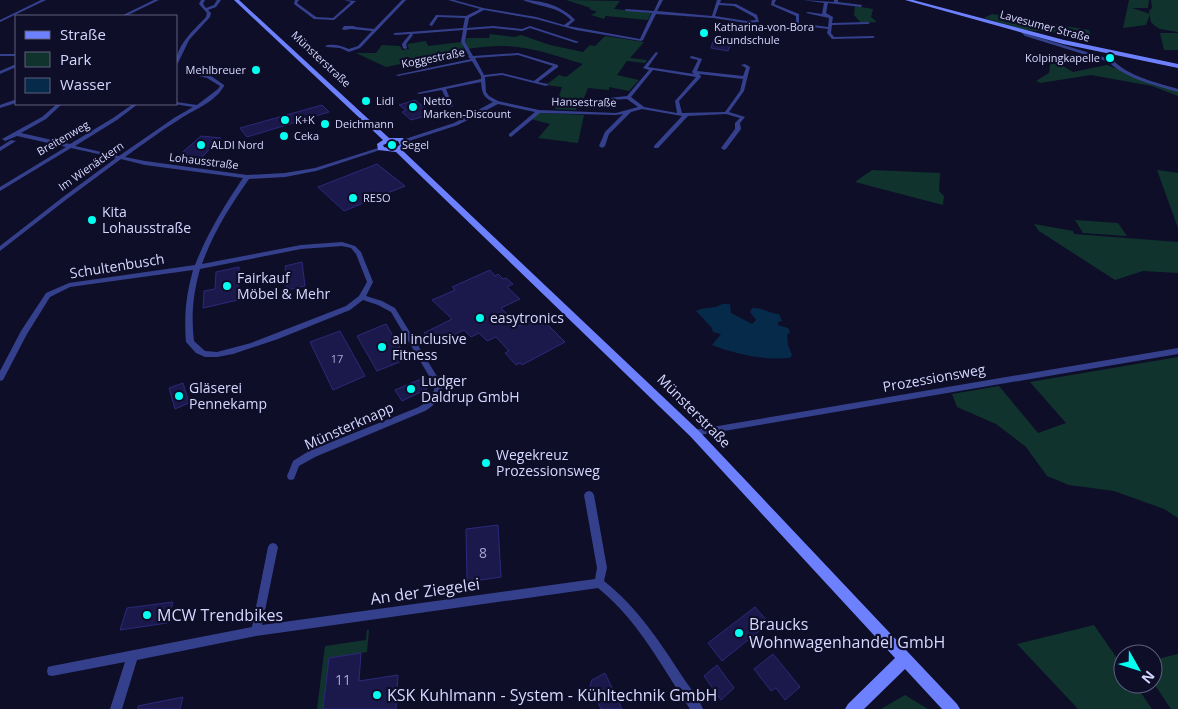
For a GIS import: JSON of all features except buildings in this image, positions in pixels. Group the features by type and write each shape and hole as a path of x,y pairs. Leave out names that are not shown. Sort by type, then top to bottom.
{"main road":[{"name":"Münsterstraße","path":"236,0 387,140"},
{"name":"Lavesumer Straße","path":"907,0 1100,51 1178,66"},
{"path":"396,139 404,141 404,146 398,150 388,152 380,149 380,144 387,140 396,139"},
{"name":"Münsterstraße","path":"398,150 694,433 952,709"},
{"path":"853,709 905,659"}],"street":[{"path":"0,19 44,0"},
{"path":"125,15 157,0"},
{"path":"178,59 187,40 208,16 207,9 201,4 203,0"},
{"path":"207,9 216,5 219,0"},
{"path":"297,0 294,3 315,18 334,19 354,1 346,0"},
{"path":"340,47 349,51 359,47 404,0"},
{"path":"451,0 483,9 523,14 592,33 641,40 661,0"},
{"path":"525,0 547,5 570,15 573,20 565,26"},
{"path":"774,0 772,4 798,15 797,24 831,26 868,23"},
{"path":"805,0 836,1 861,6"},
{"path":"626,10 746,22 758,21 756,16 740,7 719,2 713,18"},
{"path":"825,15 826,2"},
{"path":"428,16 467,17 483,9"},
{"path":"808,13 831,17 830,33 833,38 873,37"},
{"path":"431,25 437,16"},
{"path":"467,17 467,29"},
{"path":"396,34 411,35 493,27 522,30 530,27 577,42"},
{"path":"354,28 375,30"},
{"name":"Koggestraße","path":"467,29 464,45 483,78 485,95 497,102"},
{"path":"1022,31 1031,37 1111,61 1112,64 1122,70 1178,91"},
{"path":"442,32 443,38"},
{"path":"405,48 404,44 411,35"},
{"path":"656,53 645,68 700,76"},
{"path":"472,58 518,54 556,66 535,82"},
{"path":"0,55 15,55"},
{"path":"692,57 700,59 694,72"},
{"name":"Koggestraße","path":"398,75 472,58"},
{"path":"724,148 738,129 737,123 743,117 726,113 742,91 748,67 744,65"},
{"path":"0,73 15,66"},
{"path":"609,99 628,97 652,69"},
{"path":"694,72 700,76"},
{"path":"694,72 746,78"},
{"path":"419,93 502,74 546,85"},
{"name":"Im Wienäckern","path":"0,249 63,197 221,90 222,86 209,77 201,75"},
{"path":"680,115 677,101 700,76"},
{"path":"443,88 451,106"},
{"path":"628,97 642,108"},
{"path":"0,107 15,101"},
{"path":"404,141 456,124 497,102"},
{"name":"Hansestraße","path":"497,102 539,111 616,114 642,108 680,115 726,113"},
{"path":"178,103 198,106"},
{"path":"3,139 44,118 59,105"},
{"name":"Breitenweg","path":"0,188 115,119 135,105"},
{"name":"Hansestraße","path":"511,135 539,111"},
{"name":"Hansestraße","path":"602,146 608,133 629,111"},
{"path":"656,147 687,114"},
{"name":"Lohausstraße","path":"16,134 182,169 247,177 285,175 316,169 380,149"},
{"path":"0,149 24,136"},
{"path":"3,139 13,141"},
{"path":"198,267 301,247 342,244 353,247 359,253 370,282 362,298 348,308 229,353 205,354 190,342 189,305 198,267 207,241 220,216 247,177"},
{"name":"Schultenbusch","path":"0,378 24,333 48,295 69,285 198,267"},
{"name":"Münsterknapp","path":"291,476 296,464 312,454 422,409 430,404 438,394 439,386 393,310 380,303 362,298"},
{"name":"Prozessionsweg","path":"694,433 1178,351"},
{"path":"589,495 602,568 599,583 610,590 644,630 698,709"},
{"path":"256,631 273,547"},
{"name":"An der Ziegelei","path":"52,671 256,631 599,583"},
{"path":"116,709 133,655"}],"green space":[{"path":"566,0 620,1 614,9 651,13 648,20 606,16 604,19 591,15 597,12 589,9 591,8"},
{"path":"1129,0 1149,0 1148,8 1132,8 1150,14 1146,25 1123,28"},
{"path":"1151,0 1178,0 1178,32 1160,29 1151,22 1149,11 1152,8"},
{"path":"855,6 873,9 871,17 877,22 861,23 854,15"},
{"path":"992,14 1089,30 1091,36 1026,30 984,18"},
{"path":"1160,33 1178,33 1178,50 1164,50"},
{"path":"490,34 515,37 521,35 550,45 583,52 590,45 595,46 605,36 644,42 630,58 647,60 645,63 627,61 617,75 639,80 629,91 609,87 609,90 588,88 583,100 578,100 576,110 555,109 562,87 546,85 559,75 566,77 583,64 526,48 499,46 467,49 465,42 467,38 489,38"},
{"path":"426,41 428,46 462,42 464,49 446,52 447,55 386,67 356,53 376,53 382,45 400,46 402,50 409,49 407,44"},
{"path":"1051,59 1073,72 1107,65 1178,92 1178,96 1152,86 1091,75 1040,83 1036,81 1049,73"},
{"path":"539,113 584,115 578,143 538,138 550,124 531,119"},
{"path":"872,170 940,173 939,191 944,196 943,205 855,182"},
{"path":"1157,170 1178,173 1178,228"},
{"path":"1075,220 1118,223 1127,236 1083,233"},
{"path":"1034,224 1073,231 1074,234 1178,242 1178,273 1143,271 1115,280 1039,231"},
{"path":"1178,357 1178,518 1164,509 1114,491 1069,485 1047,476 1026,447 996,424 957,407 952,394 999,386 1038,433 1066,423 1030,382"},
{"path":"1094,625 1113,653 1113,694 1142,694 1152,709 1078,709 1017,644"},
{"path":"367,630 369,630 367,652 329,658 323,709 317,709 325,646 366,640"},
{"path":"1178,654 1178,709 1171,709 1161,694 1163,694 1163,658"},
{"path":"905,695 928,709 881,709"}],"water":[{"path":"722,304 730,304 731,313 752,324 756,320 750,312 752,308 779,314 782,321 778,322 778,325 788,328 790,332 787,335 792,355 790,358 750,356 712,345 721,334 713,332 712,328 696,311"}],"place":[{"name":"Katharina-von-Bora Grundschule","path":"704,33"},
{"name":"Kolpingkapelle","path":"1110,58"},
{"name":"Mehlbreuer","path":"256,70"},
{"name":"Lidl","path":"366,101"},
{"name":"Netto Marken-Discount","path":"413,107"},
{"name":"K+K","path":"285,120"},
{"name":"Deichmann","path":"325,124"},
{"name":"Ceka","path":"284,136"},
{"name":"ALDI Nord","path":"201,145"},
{"name":"Segel","path":"392,145"},
{"name":"RESO","path":"353,198"},
{"name":"Kita Lohausstraße","path":"92,220"},
{"name":"Fairkauf Möbel & Mehr","path":"227,286"},
{"name":"easytronics","path":"480,318"},
{"name":"all inclusive Fitness","path":"382,347"},
{"name":"Ludger Daldrup GmbH","path":"411,389"},
{"name":"Gläserei Pennekamp","path":"179,396"},
{"name":"Wegekreuz Prozessionsweg","path":"486,463"},
{"name":"MCW Trendbikes","path":"147,615"},
{"name":"Braucks Wohnwagenhandel GmbH","path":"739,633"},
{"name":"KSK Kuhlmann - System - Kühltechnik GmbH","path":"377,695"}]}
